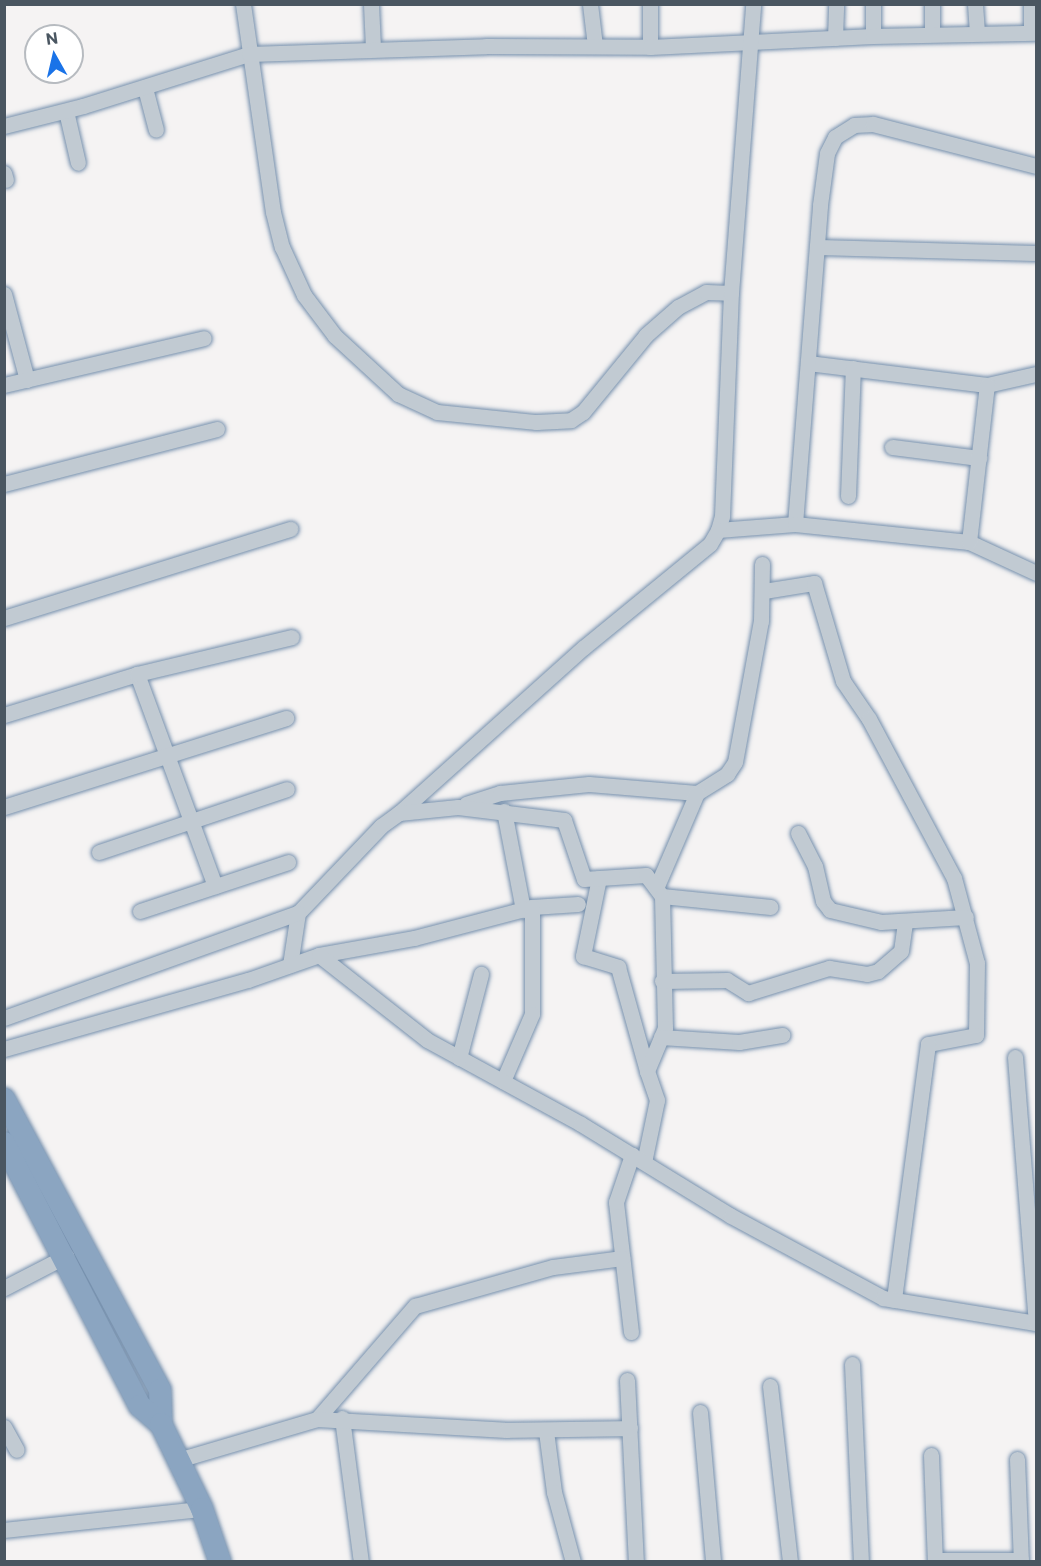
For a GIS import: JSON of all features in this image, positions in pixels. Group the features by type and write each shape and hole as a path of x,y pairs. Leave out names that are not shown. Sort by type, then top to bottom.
{"highway":[{"path":"4,1099 160,1390 161,1424 202,1509 219,1562"},
{"path":"4,1143 66,1256 140,1406 161,1424"}],"street":[{"path":"243,4 273,212 282,247 304,295 335,336 369,370 417,406 497,419 571,420 583,412 646,335 678,307 706,292 732,293"},
{"path":"371,4 373,48"},
{"path":"590,4 595,46"},
{"path":"650,4 650,47"},
{"path":"4,1018 298,913 381,826 399,813 583,648 710,544 718,530 722,516 732,293 753,4"},
{"path":"835,38 836,4"},
{"path":"873,4 873,36"},
{"path":"932,4 932,34"},
{"path":"975,4 977,33"},
{"path":"4,126 145,88 249,54 373,48 650,47 873,36 1034,32 1031,4"},
{"path":"145,88 156,130"},
{"path":"66,111 78,163"},
{"path":"795,524 817,247 827,153 835,137 854,126 873,124 1036,166"},
{"path":"817,247 1036,253"},
{"path":"4,294 27,380"},
{"path":"4,385 204,338"},
{"path":"808,363 987,385 1036,374"},
{"path":"848,496 853,368"},
{"path":"969,542 987,385"},
{"path":"4,484 217,429"},
{"path":"892,447 979,458"},
{"path":"718,530 795,524 969,542 1036,573"},
{"path":"4,618 290,529"},
{"path":"647,1071 665,1028 659,892 697,794 727,774 735,762 764,591 762,564"},
{"path":"764,591 814,583 843,681 869,719 954,878 977,963 978,1030 967,1039 928,1044 894,1300"},
{"path":"4,715 137,674 292,637"},
{"path":"137,674 215,886"},
{"path":"4,807 286,718"},
{"path":"458,807 500,794 589,784 697,794"},
{"path":"99,852 191,819 287,789"},
{"path":"399,813 458,807 564,820 584,879 646,875 659,892 770,908"},
{"path":"503,1082 532,1014 528,909 504,811"},
{"path":"798,833 814,866 823,901 830,910 881,922 966,917"},
{"path":"140,911 288,862"},
{"path":"599,878 583,956 618,967 657,1100 638,1159 616,1202 631,1332"},
{"path":"4,1049 319,955 414,938 528,909 578,904"},
{"path":"290,965 298,913"},
{"path":"662,981 727,980 748,993 829,968 867,974 878,971 901,951 904,921"},
{"path":"319,955 427,1040 638,1159 731,1216 883,1298 1036,1323 1015,1056"},
{"path":"459,1058 481,974"},
{"path":"661,1037 739,1042 782,1035"},
{"path":"4,1288 66,1256"},
{"path":"318,1419 416,1306 554,1267 622,1258"},
{"path":"852,1364 861,1562"},
{"path":"627,1380 636,1562"},
{"path":"770,1386 790,1562"},
{"path":"700,1412 713,1562"},
{"path":"342,1418 361,1562"},
{"path":"178,1460 318,1419 342,1418 546,1431 630,1428"},
{"path":"4,1427 17,1450"},
{"path":"546,1431 554,1492 573,1562"},
{"path":"931,1455 935,1561 1021,1561 1017,1459"},
{"path":"4,1530 202,1509"}]}
